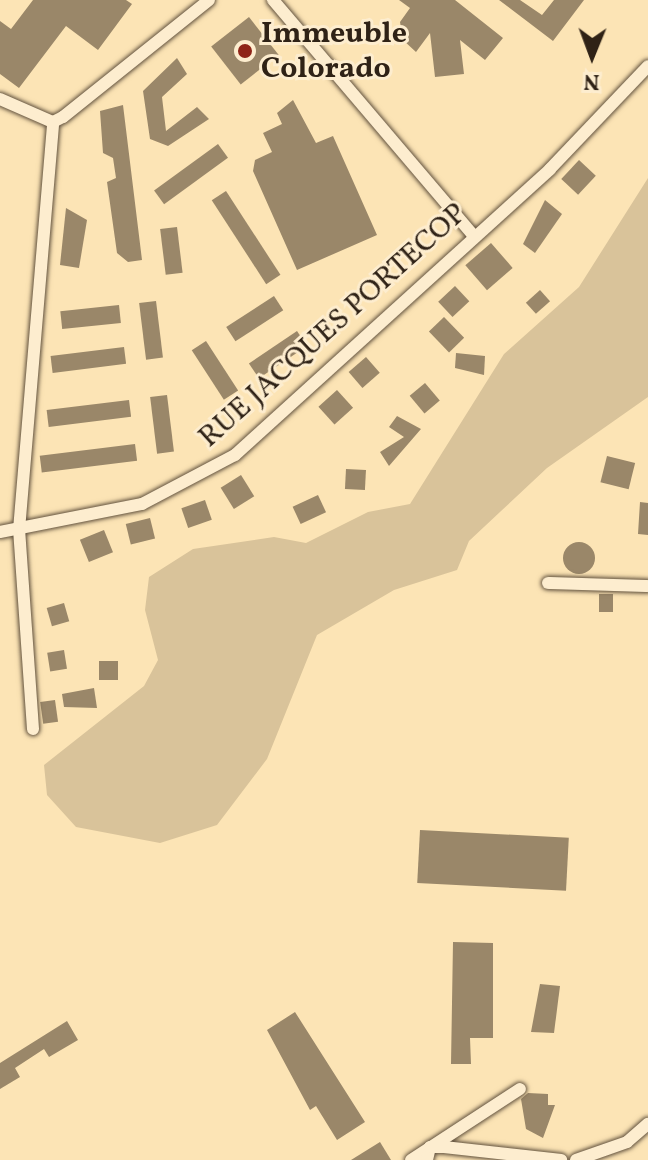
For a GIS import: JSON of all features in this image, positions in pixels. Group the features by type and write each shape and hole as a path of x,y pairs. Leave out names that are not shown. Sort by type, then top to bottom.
{"street":[{"path":"33,729 19,530 53,122 209,0"},
{"path":"273,0 473,235"},
{"name":"RUE JACQUES PORTECOP","path":"0,532 142,504 235,455 473,235 559,161 648,66"},
{"path":"0,99 53,122"},
{"path":"548,583 648,586"},
{"path":"411,1160 428,1154 520,1089"},
{"path":"576,1160 619,1146 648,1124"},
{"path":"428,1154 561,1160"}],"shaded area":[{"path":"648,178 648,397 547,468 469,541 457,570 394,590 317,635 267,759 217,825 160,843 76,827 47,795 44,765 144,686 158,660 145,610 149,577 193,549 274,537 306,543 368,512 410,504 504,354 579,287"}],"building":[{"path":"33,0 126,0 132,4 98,50 66,26 19,88 0,74 0,21 11,29"},
{"path":"399,0 455,0 503,38 485,60 460,40 464,74 435,77 430,33 416,52 403,40 400,22 410,8"},
{"path":"499,0 520,0 542,15 554,0 584,0 553,41"},
{"name":"Immeuble Colorado","path":"249,17 279,55 241,84 211,47"},
{"path":"177,58 187,74 162,97 166,131 197,107 209,119 168,146 150,139 143,91"},
{"path":"293,100 316,143 333,136 377,235 297,270 253,171 255,160 272,152 263,133 282,124 277,113"},
{"path":"123,105 142,260 128,262 117,253 107,182 116,178 113,158 103,153 100,111"},
{"path":"218,144 228,158 164,204 154,190"},
{"path":"579,160 596,176 578,195 561,179"},
{"path":"226,191 280,275 266,284 212,200"},
{"path":"545,200 562,214 535,253 523,244"},
{"path":"66,208 87,220 79,268 60,265"},
{"path":"177,227 183,273 166,275 160,229"},
{"path":"491,243 513,268 487,290 465,265"},
{"path":"455,286 469,301 453,317 438,302"},
{"path":"540,290 550,301 536,314 526,303"},
{"path":"274,296 283,310 235,341 226,327"},
{"path":"156,301 163,358 146,360 139,303"},
{"path":"119,305 121,323 62,329 60,311"},
{"path":"444,317 464,338 449,352 429,332"},
{"path":"297,331 307,346 259,378 249,363"},
{"path":"206,341 238,390 224,400 192,350"},
{"path":"124,347 126,364 53,373 51,356"},
{"path":"456,353 485,356 484,375 455,368"},
{"path":"366,357 380,373 362,388 349,372"},
{"path":"425,383 440,401 424,413 410,396"},
{"path":"337,390 353,408 334,425 318,407"},
{"path":"167,395 174,452 157,454 150,397"},
{"path":"129,400 131,417 49,427 47,410"},
{"path":"397,416 421,429 389,466 380,452 404,437 389,427"},
{"path":"135,444 137,461 42,473 40,456"},
{"path":"607,456 635,463 629,489 600,482"},
{"path":"346,469 366,470 365,490 345,489"},
{"path":"241,475 254,496 234,509 221,488"},
{"path":"318,495 326,512 301,524 293,507"},
{"path":"205,500 212,520 188,528 181,508"},
{"path":"640,502 648,503 648,535 638,534"},
{"path":"150,518 155,538 131,544 126,524"},
{"path":"104,530 113,552 89,562 80,540"},
{"path":"579,542 590,547 595,558 590,569 579,574 568,569 563,558 568,547"},
{"path":"599,594 613,594 613,612 599,612"},
{"path":"64,603 69,621 52,626 47,608"},
{"path":"64,650 67,669 50,671 47,653"},
{"path":"99,661 118,661 118,680 99,680"},
{"path":"94,688 97,708 64,707 62,694"},
{"path":"55,700 58,722 43,724 40,702"},
{"path":"420,830 569,838 566,891 417,883"},
{"path":"453,942 493,943 493,1038 470,1038 471,1064 451,1064"},
{"path":"540,984 560,986 554,1033 531,1032"},
{"path":"295,1012 365,1122 337,1140 316,1106 310,1110 267,1030"},
{"path":"67,1021 78,1040 49,1057 44,1049 15,1068 20,1077 0,1089 0,1063"},
{"path":"528,1093 548,1094 548,1105 555,1105 543,1138 526,1129 521,1099"},
{"path":"380,1142 391,1160 351,1160"}],"place":[{"name":"Immeuble Colorado","path":"245,51"}]}
